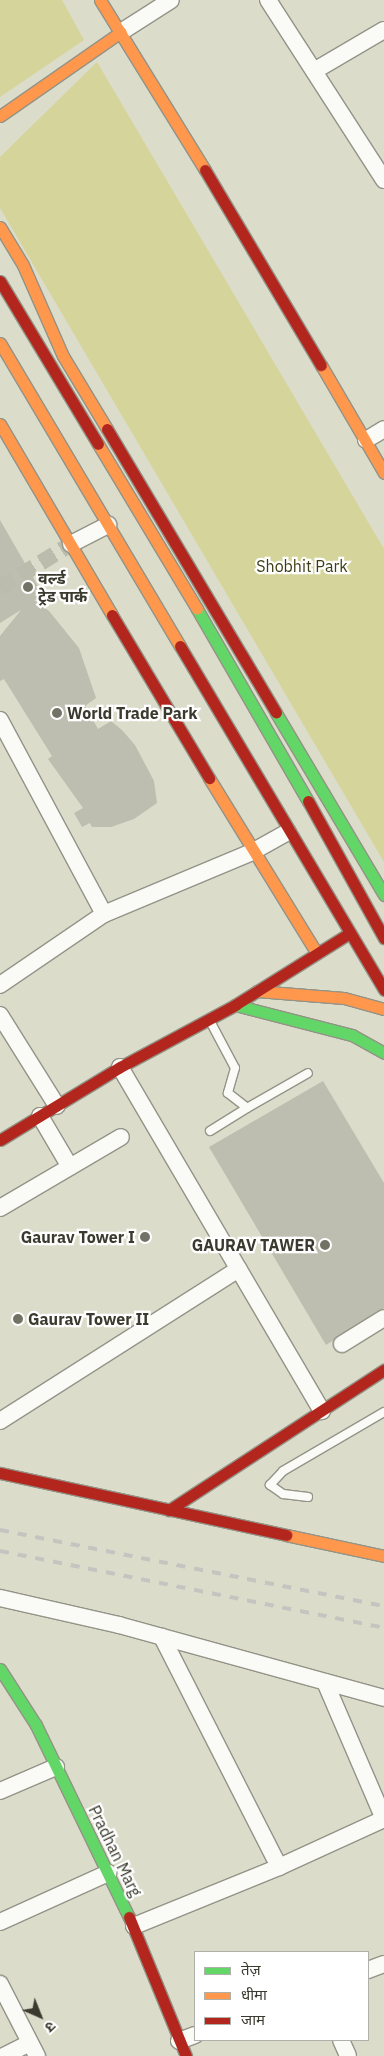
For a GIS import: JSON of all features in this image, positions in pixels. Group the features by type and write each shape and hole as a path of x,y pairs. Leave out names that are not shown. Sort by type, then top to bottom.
{"street":[{"path":"100,0 366,440 384,473"},
{"path":"0,116 121,32 171,0"},
{"path":"268,0 314,71 377,156 384,180"},
{"path":"314,71 384,30"},
{"path":"0,227 22,265 63,356 384,895"},
{"path":"0,281 260,715 380,920 384,938"},
{"path":"16,308 36,298"},
{"path":"0,343 348,934 384,990"},
{"path":"0,424 252,852 316,952"},
{"path":"366,440 384,429"},
{"path":"71,544 108,524"},
{"path":"0,720 104,914"},
{"path":"0,985 104,914 252,852 288,832"},
{"path":"0,1140 120,1067 235,1005 316,952 348,934"},
{"path":"256,991 344,998 384,1009"},
{"path":"235,1005 352,1035 384,1053"},
{"path":"0,1015 56,1106"},
{"path":"120,1067 322,1410"},
{"path":"40,1116 70,1167"},
{"path":"0,1208 121,1137"},
{"path":"0,1421 239,1269"},
{"path":"342,1344 384,1318"},
{"path":"169,1510 384,1370"},
{"path":"0,1473 384,1556"},
{"path":"0,1598 162,1637 384,1698"},
{"path":"162,1637 279,1867"},
{"name":"Pradhan Marg","path":"3,1678 36,1726 134,1926 182,2049"},
{"path":"134,1926 279,1867 384,1820 326,1682"},
{"path":"0,1791 56,1767"},
{"path":"0,1922 108,1873"},
{"path":"369,1970 384,1964"},
{"path":"0,1984 34,2050 4,2056"},
{"path":"182,2049 194,2036"},
{"path":"341,2041 348,2056"}],"lane":[{"path":"209,1019 235,1068 228,1093 247,1108"},
{"path":"210,1131 308,1073"},
{"path":"308,1497 283,1494 270,1485 283,1472 384,1412"}],"green space":[{"path":"0,0 62,0 84,40 0,97"},
{"name":"Shobhit Park","path":"97,62 384,549 384,862 0,208 0,157"}],"building":[{"name":"World Trade Park","path":"0,520 45,598 34,600 49,611 79,648 96,698 85,706 98,729 111,721 122,730 135,745 154,781 157,803 134,819 111,827 92,827 90,823 82,827 74,813 83,808 48,759 52,756 4,679 0,681 0,636 21,610 0,623"},
{"name":"GAURAV TAWER","path":"323,1081 384,1183 384,1308 326,1345 209,1147"}],"tunnel":[{"path":"0,588 71,544"}],"railway":[{"path":"0,1530 384,1606"},
{"path":"0,1551 384,1628"}],"traffic: fast":[{"path":"197,609 308,801"},
{"path":"276,713 384,895"},
{"path":"235,1005 352,1035 384,1053"},
{"path":"0,1669 36,1725 129,1917"}],"traffic: slow":[{"path":"100,0 205,170"},
{"path":"0,116 121,32"},
{"path":"0,227 23,265 63,356 107,429"},
{"path":"0,343 180,646"},
{"path":"321,365 384,473"},
{"path":"0,424 112,615"},
{"path":"98,444 197,609"},
{"path":"209,778 316,952"},
{"path":"257,991 344,998 384,1009"},
{"path":"286,1535 384,1556"}],"traffic: jam":[{"path":"205,170 321,365"},
{"path":"0,281 98,444"},
{"path":"107,429 276,713"},
{"path":"112,615 209,778"},
{"path":"180,646 384,990"},
{"path":"308,801 384,938"},
{"path":"0,1140 120,1067 235,1005 348,934"},
{"path":"169,1510 384,1370"},
{"path":"0,1473 286,1535"},
{"path":"129,1917 186,2056"}],"place":[{"name":"वर्ल्ड ट्रेड पार्क","path":"28,587"},
{"name":"World Trade Park","path":"57,713"},
{"name":"Gaurav Tower I","path":"145,1237"},
{"name":"GAURAV TAWER","path":"325,1245"},
{"name":"Gaurav Tower II","path":"18,1319"}]}
